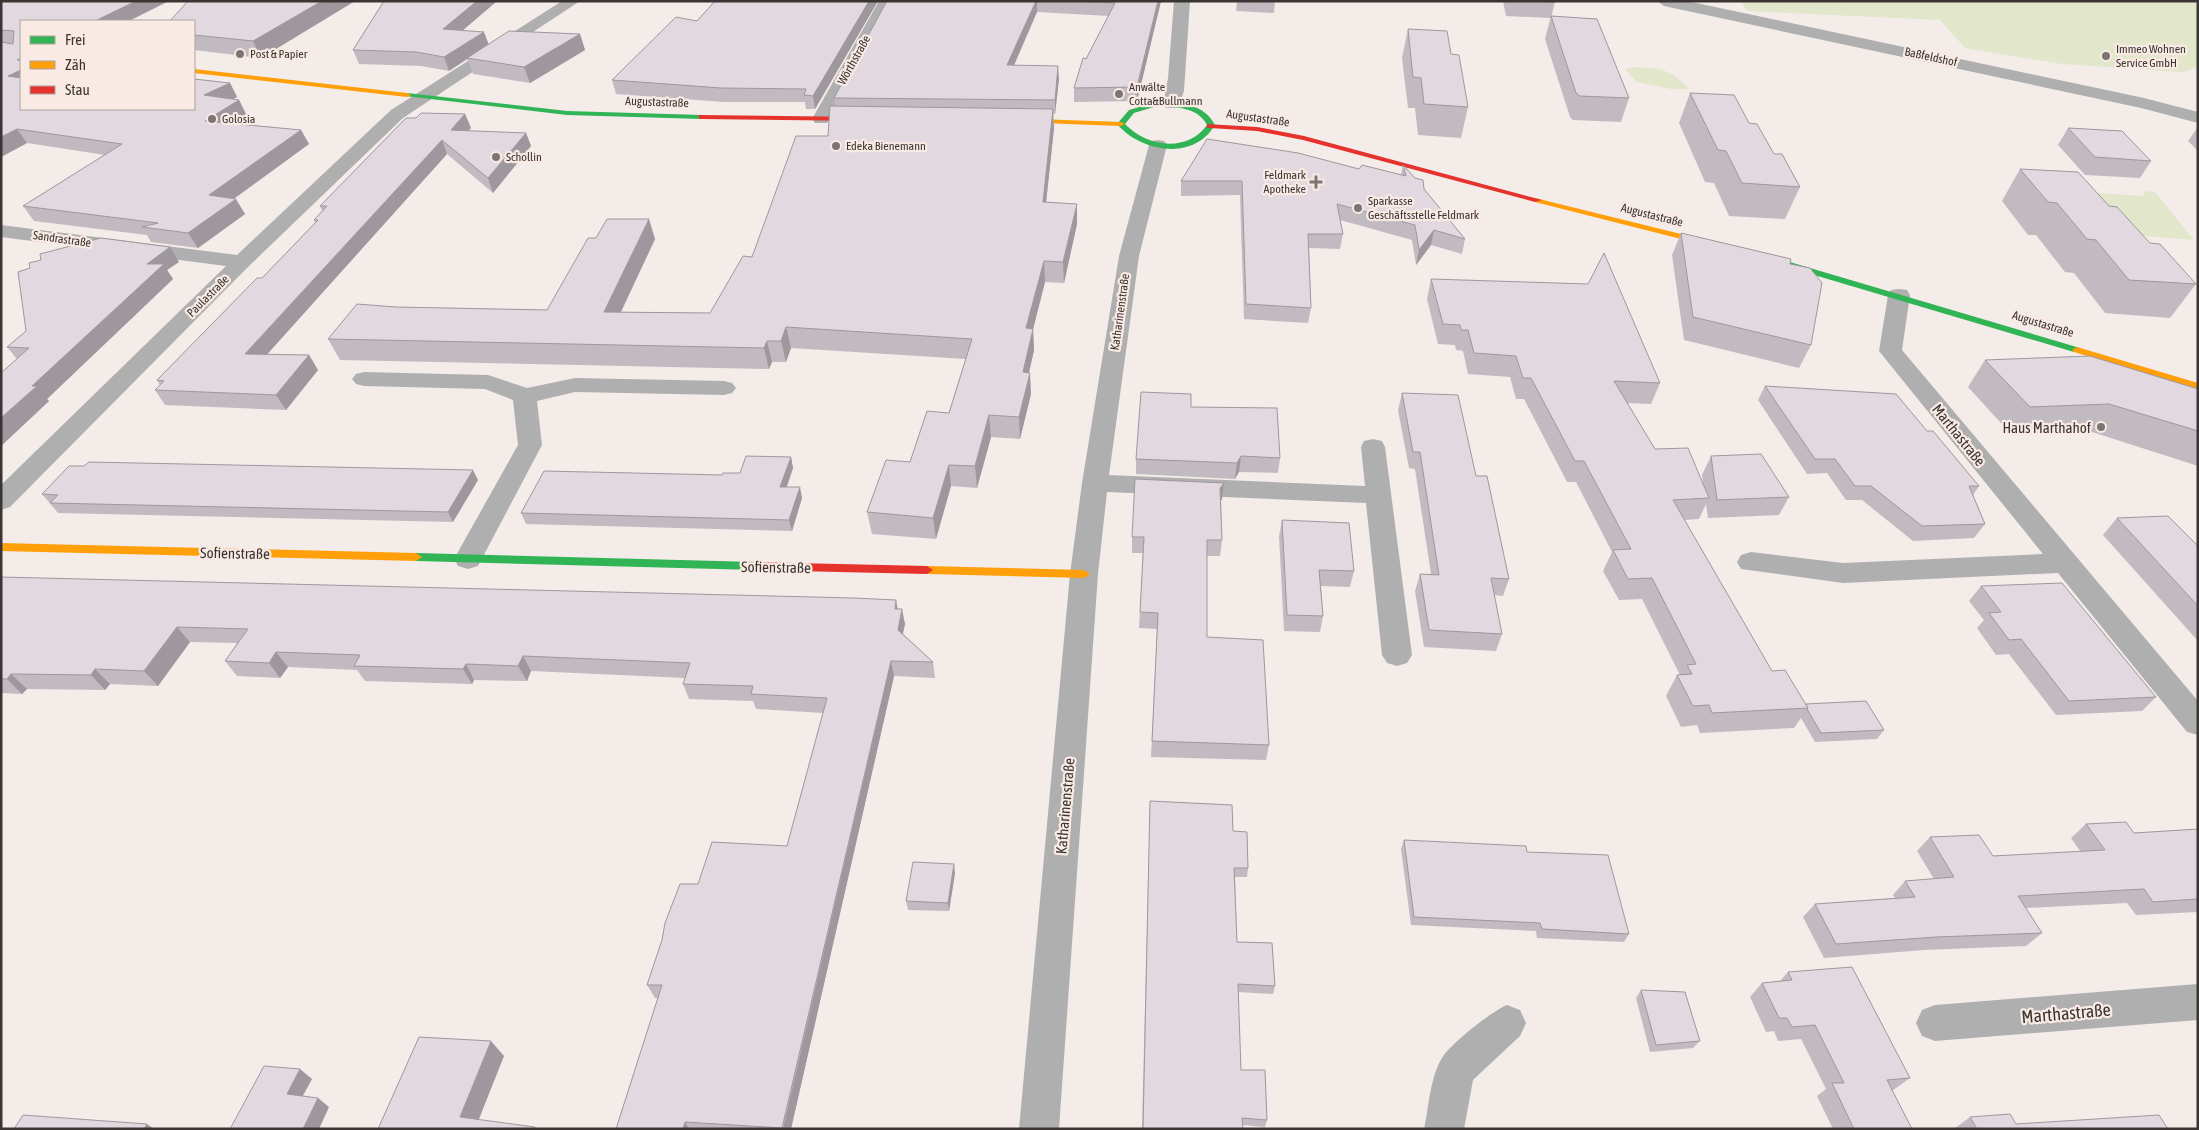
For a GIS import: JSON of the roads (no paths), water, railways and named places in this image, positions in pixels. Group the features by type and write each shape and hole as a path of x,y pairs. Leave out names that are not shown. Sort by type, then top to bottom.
{"main road":[{"name":"Augustastraße","path":"195,71 567,113 880,119"},
{"path":"1172,104 1190,108 1203,114 1209,120 1210,126 1207,133 1200,139 1180,144 1158,145 1131,137 1124,131 1121,124 1124,117 1132,111 1143,106 1172,104"},
{"path":"998,120 1121,124"},
{"name":"Augustastraße","path":"1210,126 1257,129 1304,138 1403,166 1795,265 2198,386"},
{"name":"Sofienstraße","path":"1,547 1084,574"}],"street":[{"name":"Paulastraße","path":"1,500 242,262 397,114 573,1"},
{"name":"Wörthstraße","path":"821,119 887,1"},
{"path":"1172,104 1178,76 1178,20 1182,1"},
{"name":"Baßfeldshof","path":"1664,1 2144,103 2198,118"},
{"name":"Katharinenstraße","path":"1039,1129 1084,574 1095,483 1129,256 1158,145"},
{"name":"Sandrastraße","path":"1,230 242,262"},
{"name":"Marthastraße","path":"1899,295 1890,352 2198,723"},
{"path":"364,379 488,382 525,396 575,385 724,388"},
{"path":"468,559 530,445 525,396"},
{"path":"1373,447 1397,655"},
{"path":"1095,483 1379,495"},
{"path":"1751,562 1843,573 2064,563"},
{"name":"Marthastraße","path":"1935,1023 2198,1002"},
{"path":"1444,1129 1456,1070 1507,1023"}],"place":[{"name":"Post & Papier","path":"240,54"},
{"name":"Immeo Wohnen Service GmbH","path":"2106,56"},
{"name":"Anwälte Cotta&Bullmann","path":"1119,94"},
{"name":"Golosia","path":"212,119"},
{"name":"Edeka Bienemann","path":"836,146"},
{"name":"Schollin","path":"496,157"},
{"name":"Feldmark Apotheke","path":"1316,182"},
{"name":"Sparkasse Geschäftsstelle Feldmark","path":"1358,208"},
{"name":"Haus Marthahof","path":"2101,427"}]}
